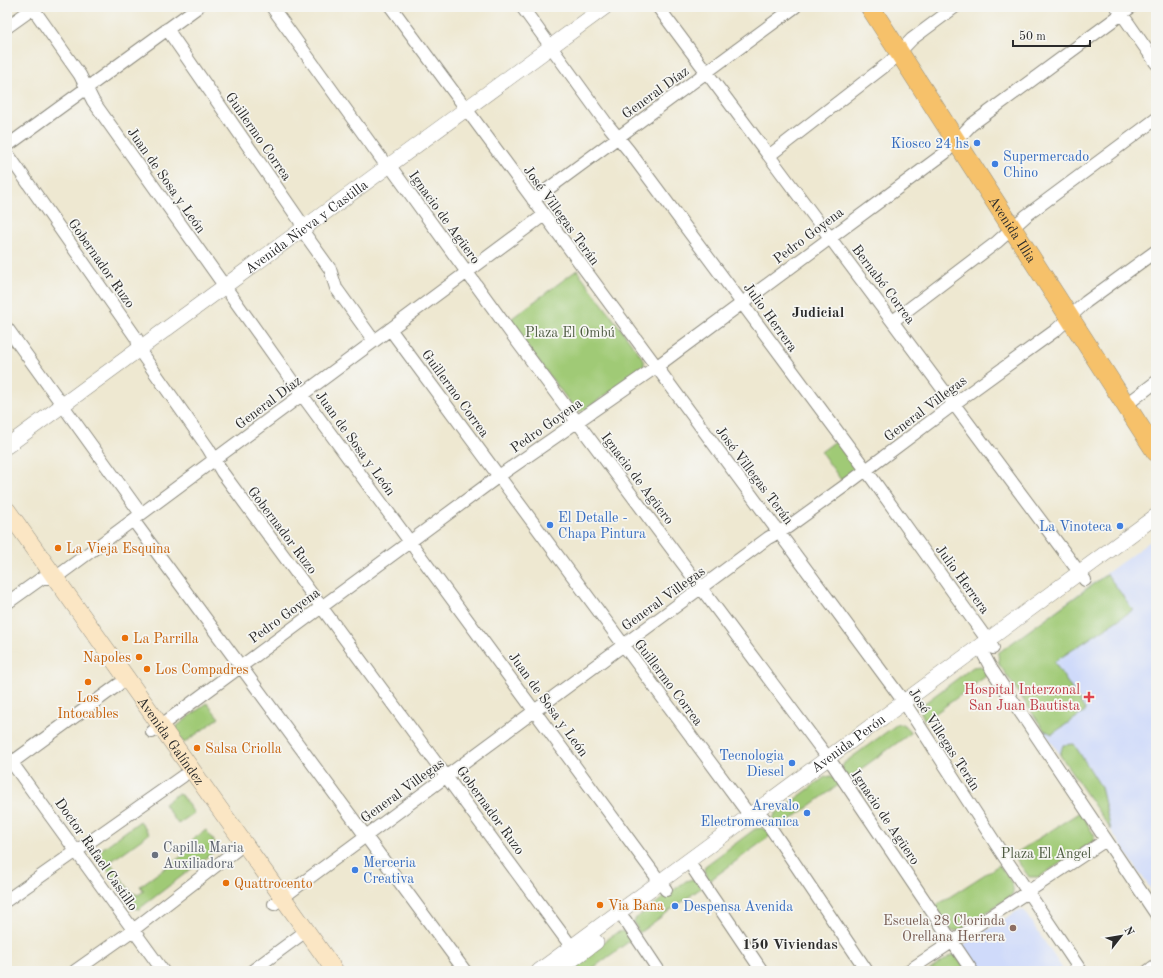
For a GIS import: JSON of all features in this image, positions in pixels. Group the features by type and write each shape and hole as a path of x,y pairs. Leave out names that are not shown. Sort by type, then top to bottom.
{"main road":[{"name":"Avenida Illia","path":"870,7 1013,227 1156,452"},
{"name":"Avenida Galíndez","path":"7,510 48,578 118,685 156,729 183,776 240,847"},
{"name":"Avenida Galíndez","path":"7,529 48,578 302,934 335,971"},
{"name":"Avenida Galíndez","path":"302,934 321,971"}],"street":[{"path":"7,27 33,7"},
{"name":"Juan de Sosa y León","path":"33,7 80,75 93,101 222,284 409,542 536,711 663,886"},
{"path":"7,146 198,7"},
{"name":"Ignacio de Agüero","path":"272,7 466,272 830,762 972,971"},
{"name":"José Villegas Terán","path":"391,7 906,706 1081,971"},
{"name":"Julio Herrera","path":"522,7 866,470 986,647 996,676 1156,914"},
{"name":"Avenida Nieva y Castilla","path":"548,43 588,7"},
{"name":"Avenida Nieva y Castilla","path":"7,446 59,402 222,284 548,43 605,7"},
{"name":"Bernabé Correa","path":"658,7 770,155 1082,576"},
{"name":"General Díaz","path":"533,200 795,7"},
{"path":"770,155 890,62 912,40 955,7"},
{"path":"1123,9 1156,63"},
{"name":"Pedro Goyena","path":"156,729 498,476 656,367 831,238 945,153 971,125 1123,9"},
{"name":"Guillermo Correa","path":"167,29 330,269 336,288 374,341"},
{"path":"893,321 997,242 1027,215 1156,119"},
{"name":"Gobernador Ruzo","path":"7,153 138,345 222,472 447,775 575,951"},
{"name":"General Díaz","path":"7,603 48,578 137,517 544,215"},
{"name":"General Villegas","path":"278,900 1056,330 1086,302 1156,251"},
{"path":"7,328 239,667 366,835 465,971"},
{"name":"Guillermo Correa","path":"390,329 623,646 757,817 867,971"},
{"path":"1126,405 1156,382"},
{"name":"Avenida Nieva y Castilla","path":"7,433 59,402"},
{"name":"Avenida Perón","path":"550,969 1082,576 1156,516"},
{"name":"Avenida Perón","path":"1082,576 1156,527"},
{"path":"9,762 118,685"},
{"name":"Doctor Rafael Castillo","path":"9,762 77,851 163,971"},
{"path":"7,900 183,776"},
{"name":"Avenida Perón","path":"575,951 625,920 663,886 694,870 757,817"},
{"path":"908,971 1106,840"},
{"path":"75,971 133,930 240,847"},
{"path":"694,870 762,971"},
{"path":"625,920 659,971"},
{"path":"252,971 302,934"},
{"path":"1148,971 1156,965"}],"shaded area":[{"name":"Hospital Interzonal San Juan Bautista","path":"1156,537 1156,897 999,664 998,653"},
{"name":"Escuela 28 Clorinda Orellana Herrera","path":"1019,910 1024,911 1064,971 978,971 963,949 963,945"}],"green space":[{"name":"Plaza El Ombú","path":"577,270 644,360 644,366 641,370 583,411 578,411 574,408 508,321"},
{"path":"837,440 856,466 855,470 841,480 821,452"},
{"path":"1107,574 1133,610 1054,662 1086,711 1052,734 1044,730 999,664 998,653"},
{"path":"980,666 989,674 925,721 920,710 922,705 973,667"},
{"path":"207,703 219,718 184,743 176,733 177,726"},
{"path":"902,724 907,727 911,733 847,779 842,768 844,763 896,725"},
{"path":"1074,744 1101,787 1111,830 1060,755 1063,745"},
{"path":"831,776 836,778 840,784 778,829 773,819 775,814 825,777"},
{"path":"177,794 181,795 194,813 178,824 164,804"},
{"name":"Plaza El Angel","path":"1080,812 1094,835 1093,842 1039,877 1029,877 1013,855"},
{"path":"140,821 149,834 110,862 131,892 138,895 144,891 140,886 196,846 192,840 206,830 217,845 216,850 139,909 134,908 99,857 99,851"},
{"path":"761,828 767,830 770,836 709,881 704,871 705,866 755,829"},
{"path":"999,865 1012,883 1012,895 960,930 952,931 934,907"},
{"path":"692,879 697,882 701,888 639,933 634,922 636,918 686,881"},
{"path":"622,931 628,934 631,940 589,971 566,971 616,933"},
{"path":"952,955 956,955 967,971 928,971"}],"place":[{"name":"Kiosco 24 hs","path":"977,143"},
{"name":"Supermercado Chino","path":"995,164"},
{"name":"El Detalle - Chapa Pintura","path":"550,525"},
{"name":"La Vinoteca","path":"1120,526"},
{"name":"La Vieja Esquina","path":"58,548"},
{"name":"La Parrilla","path":"125,638"},
{"name":"Napoles","path":"139,657"},
{"name":"Los Compadres","path":"147,669"},
{"name":"Los Intocables","path":"88,682"},
{"name":"Hospital Interzonal San Juan Bautista","path":"1089,697"},
{"name":"Salsa Criolla","path":"197,748"},
{"name":"Tecnologia Diesel","path":"792,763"},
{"name":"Arevalo Electromecanica","path":"807,813"},
{"name":"Capilla Maria Auxiliadora","path":"155,855"},
{"name":"Merceria Creativa","path":"355,870"},
{"name":"Quattrocento","path":"226,883"},
{"name":"Via Bana","path":"600,905"},
{"name":"Despensa Avenida","path":"675,906"},
{"name":"Escuela 28 Clorinda Orellana Herrera","path":"1013,928"}],"district":[{"name":"Judicial","path":"818,312"},
{"name":"150 Viviendas","path":"790,944"}]}
